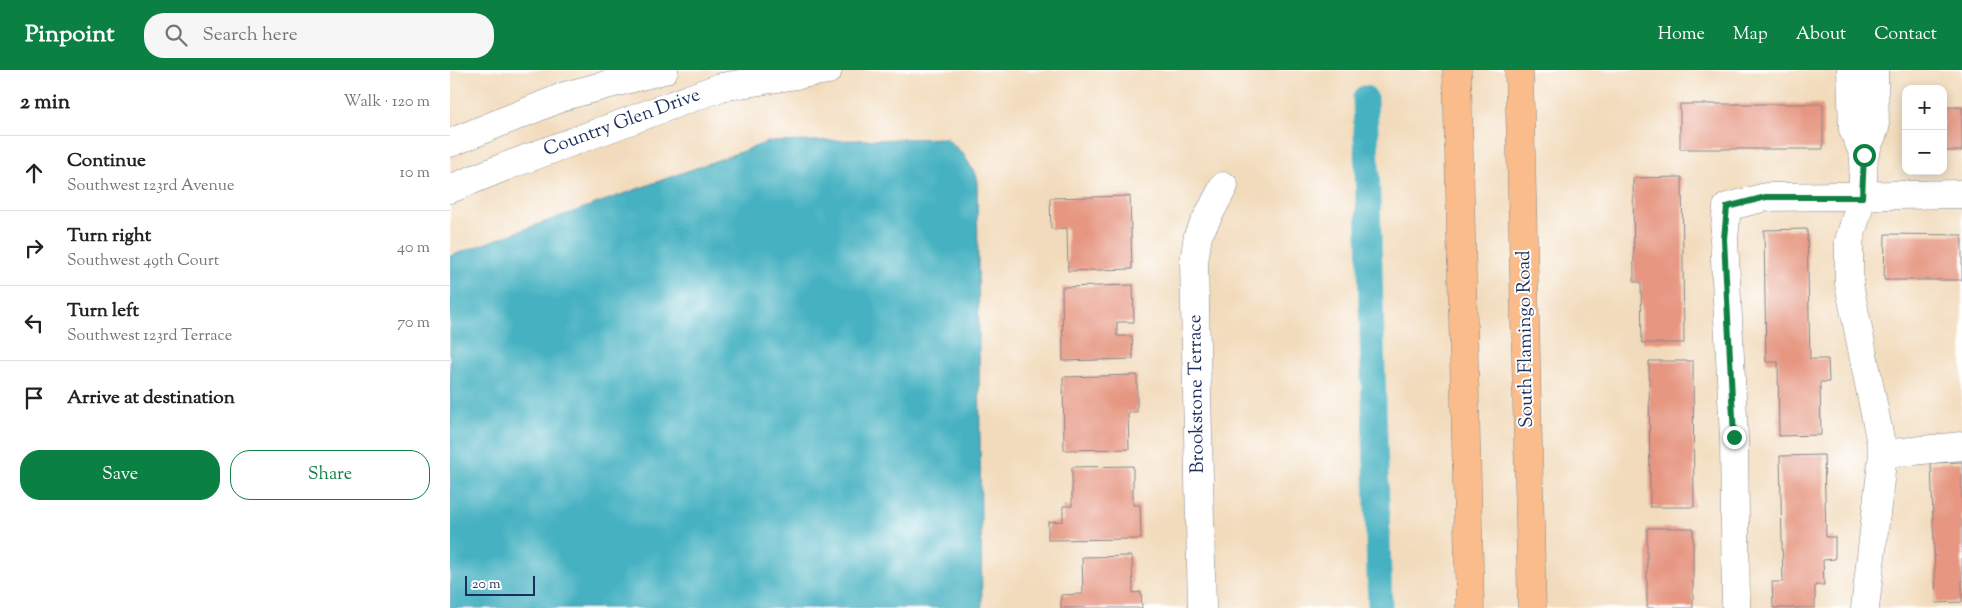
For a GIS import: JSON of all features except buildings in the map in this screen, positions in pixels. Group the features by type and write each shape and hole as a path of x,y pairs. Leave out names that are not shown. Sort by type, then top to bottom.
{"highway":[{"path":"1457,70 1470,608"},
{"name":"South Flamingo Road","path":"1519,70 1532,608"}],"street":[{"name":"Country Glen Drive","path":"450,143 568,95 664,70"},
{"name":"Country Glen Drive","path":"450,189 504,167 721,87 828,70"},
{"path":"1851,70 1853,129 1864,155"},
{"path":"1865,608 1883,454 1849,284 1849,241 1862,197 1864,155 1875,128 1874,70"},
{"name":"Country Glen Drive","path":"450,132 485,129"},
{"name":"Brookstone Terrace","path":"1202,608 1194,262 1198,235 1224,186"},
{"path":"1736,608 1734,437 1724,239 1727,207 1766,197 1962,194"},
{"path":"1883,454 1962,446"}],"water":[{"path":"946,138 964,155 977,177 982,608 450,608 450,256 768,142"}],"waterway":[{"path":"1365,98 1380,608"}],"route":[{"path":"1734,437 1724,239 1727,207 1766,197 1862,197 1864,155"}]}
